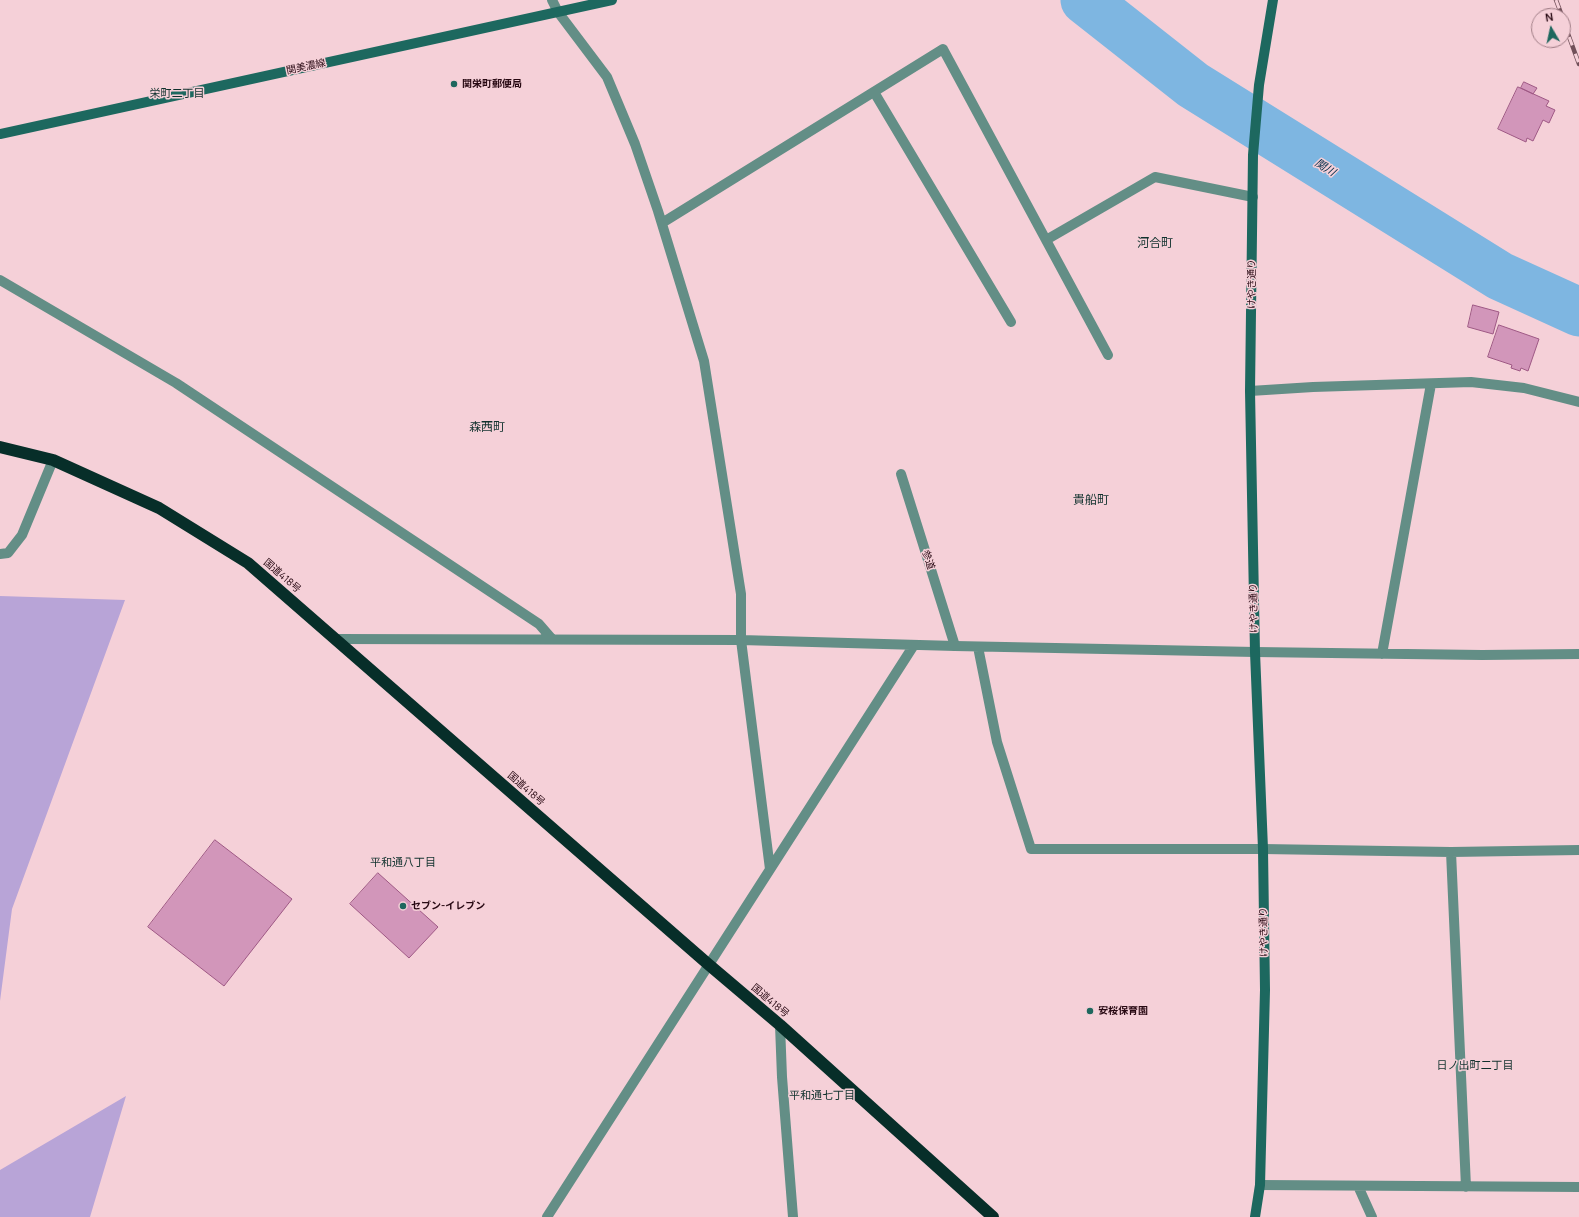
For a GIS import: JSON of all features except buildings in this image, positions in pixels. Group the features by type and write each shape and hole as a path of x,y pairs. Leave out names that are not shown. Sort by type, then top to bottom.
{"highway":[{"name":"国道418号","path":"0,447 53,460 160,508 248,563 780,1026 993,1217"}],"street":[{"path":"552,0 558,12 607,77 635,144 662,223 704,361 741,594 741,640 770,868"},
{"name":"関美濃線","path":"0,134 612,0"},
{"name":"けやき通り","path":"1255,1217 1260,1185 1265,990 1263,849 1255,652 1250,391 1253,155 1259,84 1273,0"},
{"path":"662,223 943,49 1108,355"},
{"path":"874,92 1011,322"},
{"path":"1046,240 1155,177 1253,197"},
{"path":"0,280 176,383 539,624 552,639"},
{"path":"1250,391 1313,387 1471,382 1524,388 1579,402"},
{"path":"1382,654 1431,384"},
{"path":"0,554 8,553 22,535 53,460"},
{"name":"参道","path":"900,474 955,646"},
{"path":"336,639 741,640 978,647 1255,652 1382,654 1579,654"},
{"path":"547,1217 914,645"},
{"path":"978,647 997,742 1031,849 1263,849 1451,852 1579,850"},
{"path":"1451,852 1466,1187"},
{"path":"780,1026 782,1077 793,1217"},
{"path":"1260,1185 1579,1187"},
{"path":"1358,1186 1372,1217"}],"shaded area":[{"path":"0,596 125,600 12,909 0,1001"},
{"path":"126,1096 90,1217 0,1217 0,1170"}],"waterway":[{"name":"関川","path":"1085,0 1193,85 1500,276 1579,312"}],"railway":[{"path":"1556,0 1559,8"},
{"path":"1571,42 1579,64"}],"place":[{"name":"関栄町郵便局","path":"454,84"},
{"name":"セブン-イレブン","path":"403,906"},
{"name":"安桜保育園","path":"1090,1011"}],"district":[{"name":"栄町二丁目","path":"177,94"},
{"name":"河合町","path":"1155,244"},
{"name":"森西町","path":"487,428"},
{"name":"貴船町","path":"1091,501"},
{"name":"平和通八丁目","path":"403,863"},
{"name":"日ノ出町二丁目","path":"1475,1066"},
{"name":"平和通七丁目","path":"822,1096"}]}
